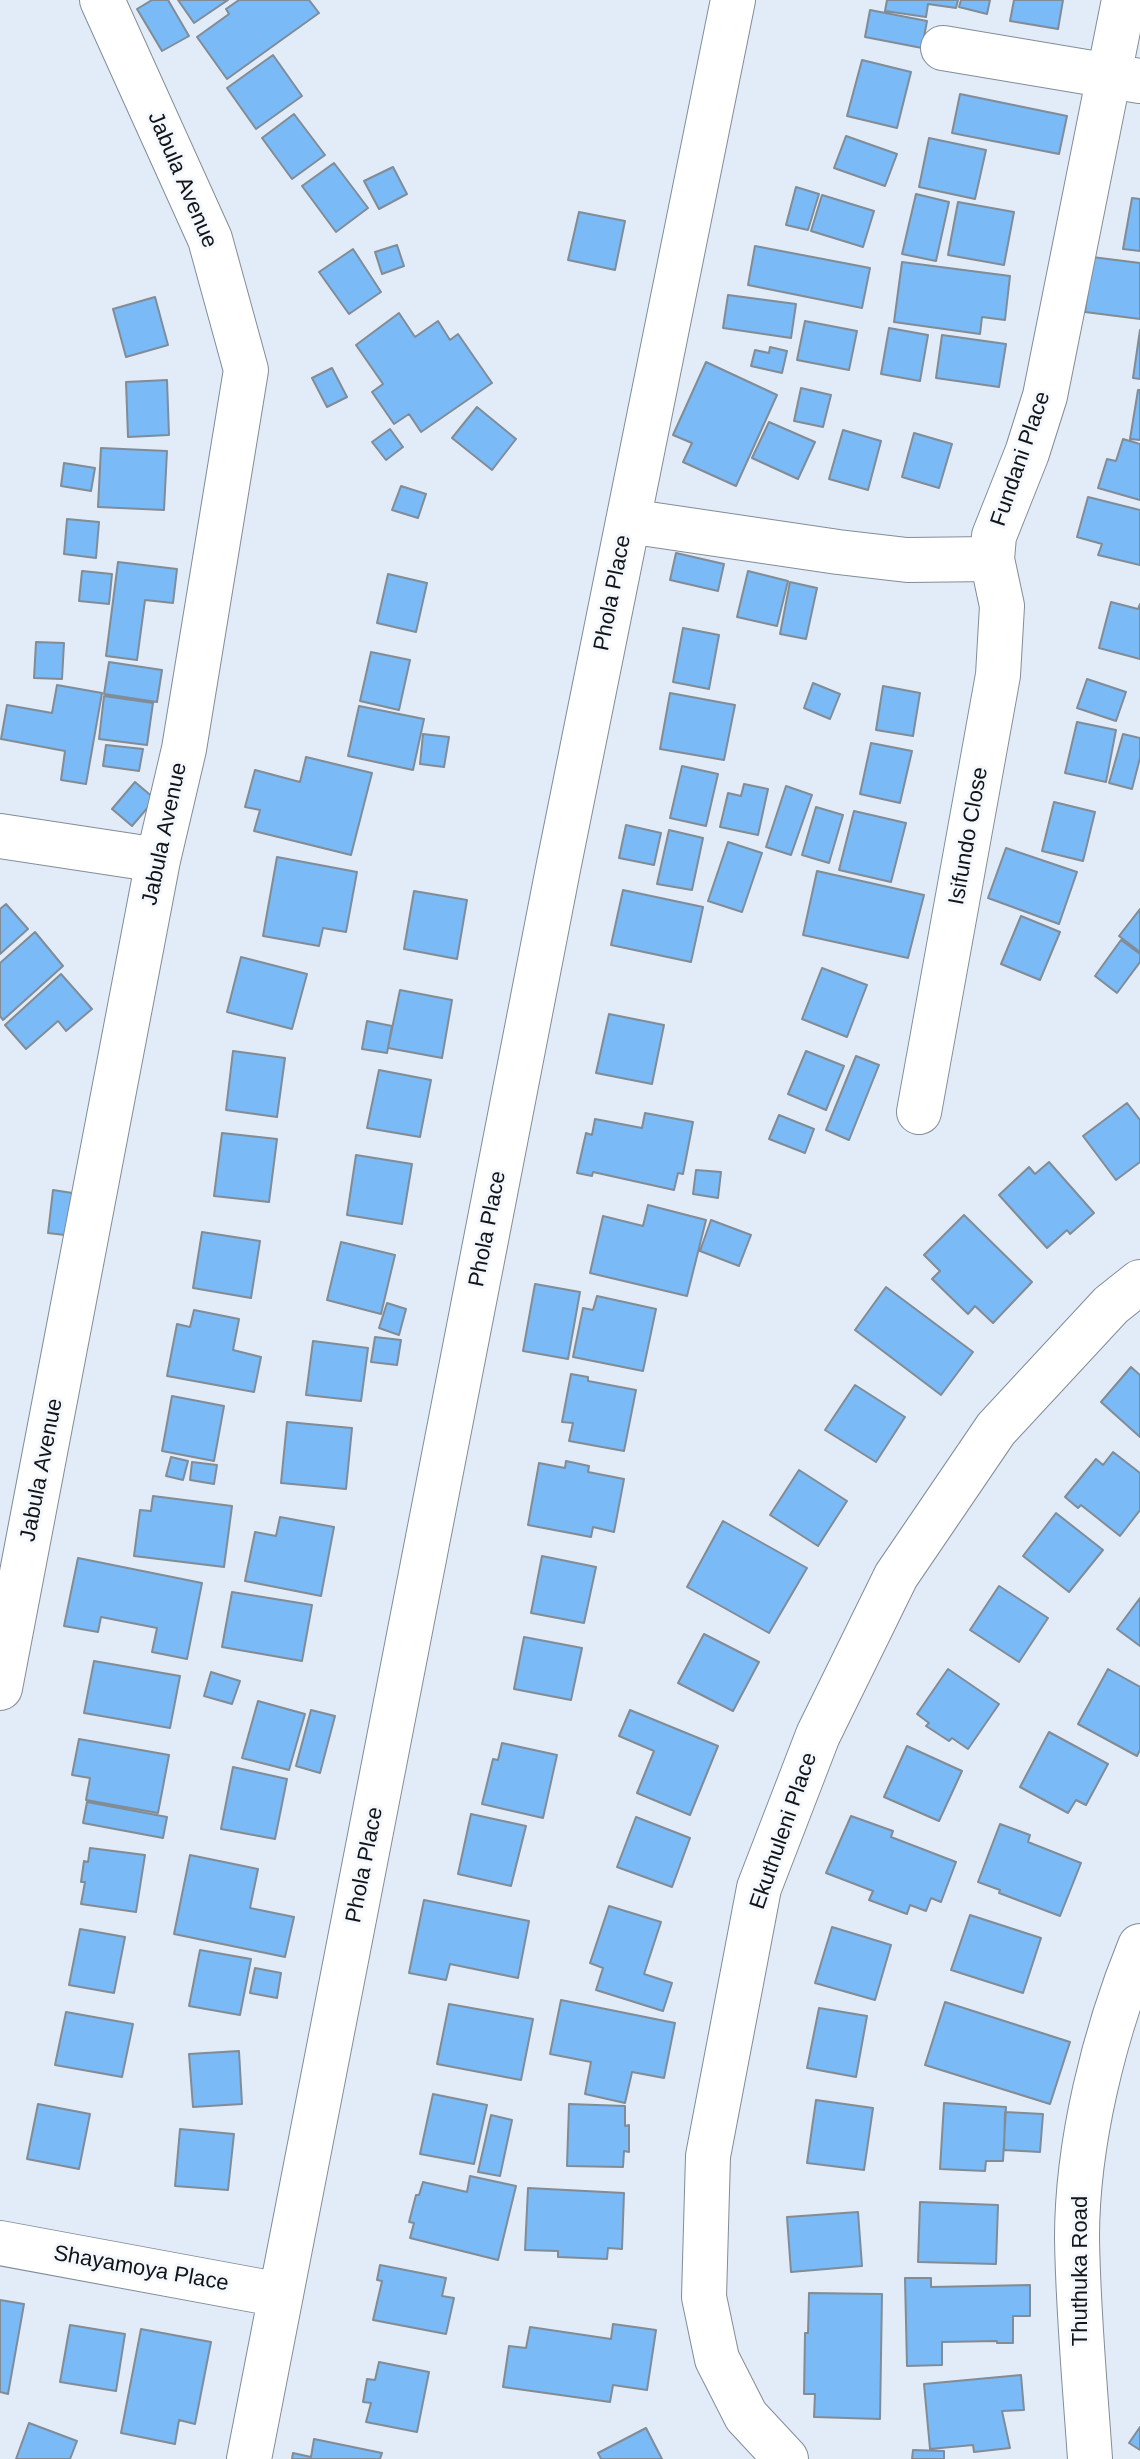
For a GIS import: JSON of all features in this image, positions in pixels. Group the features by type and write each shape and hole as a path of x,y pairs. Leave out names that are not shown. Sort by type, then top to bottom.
{"street":[{"name":"Jabula Avenue","path":"0,1688 158,860 184,749 246,370 210,239 102,0"},
{"name":"Phola Place","path":"249,2459 548,916 733,0"},
{"name":"Fundani Place","path":"992,559 994,536 1027,453 1045,396 1125,78 1124,0"},
{"path":"943,48 1125,78"},
{"path":"628,521 907,560 992,559"},
{"name":"Isifundo Close","path":"919,1112 998,675 1002,606 992,559"},
{"path":"0,836 158,860"},
{"name":"Ekuthuleni Place","path":"786,2459 746,2416 717,2359 704,2297 708,2156 759,1888 818,1735 896,1576 996,1429 1111,1305 1140,1282"},
{"name":"Thuthuka Road","path":"1090,2459 1081,2353 1077,2236 1086,2131 1124,1985 1140,1946"},
{"name":"Shayamoya Place","path":"0,2243 281,2295"}],"building":[{"path":"152,0 168,0 189,36 162,51 137,9"},
{"path":"178,0 228,0 194,23"},
{"path":"239,0 309,0 319,13 227,79 197,37 229,14 226,9"},
{"path":"887,0 958,0 956,8 928,4 926,17 885,11"},
{"path":"961,0 990,0 987,14 959,7"},
{"path":"1014,0 1063,0 1058,29 1010,21"},
{"path":"870,10 927,21 922,48 865,37"},
{"path":"273,55 302,96 256,129 227,88"},
{"path":"862,60 911,72 897,128 847,116"},
{"path":"960,94 1067,116 1059,154 952,133"},
{"path":"294,114 325,155 292,179 262,138"},
{"path":"846,136 897,154 885,186 834,168"},
{"path":"929,138 986,150 975,199 919,187"},
{"path":"334,163 368,208 336,232 302,186"},
{"path":"393,167 407,194 379,209 364,181"},
{"path":"796,187 819,194 808,230 786,225"},
{"path":"916,194 949,202 936,261 902,254"},
{"path":"822,195 874,211 863,247 811,231"},
{"path":"1132,198 1140,199 1140,251 1123,249"},
{"path":"958,202 1014,212 1004,265 948,255"},
{"path":"579,212 625,221 615,270 568,260"},
{"path":"397,245 404,266 382,274 375,252"},
{"path":"755,246 870,268 862,308 748,285"},
{"path":"353,249 381,292 349,314 319,272"},
{"path":"1092,257 1140,263 1140,319 1085,312"},
{"path":"902,262 1010,276 1005,320 982,317 980,334 894,322"},
{"path":"728,295 796,304 791,338 723,328"},
{"path":"155,297 168,345 126,357 113,309"},
{"path":"399,313 415,337 438,321 450,340 458,334 492,383 421,432 409,414 394,424 372,392 383,384 356,345"},
{"path":"805,321 857,331 849,370 797,360"},
{"path":"889,328 928,335 920,381 881,374"},
{"path":"1140,330 1140,379 1133,378"},
{"path":"942,335 1006,344 999,387 936,378"},
{"path":"770,347 787,351 782,373 751,366 755,350 769,353"},
{"path":"706,362 777,395 736,486 683,462 692,443 673,435"},
{"path":"332,368 347,397 327,407 312,378"},
{"path":"167,380 169,435 128,437 126,382"},
{"path":"801,388 831,395 823,427 794,421"},
{"path":"1140,390 1140,440 1130,439"},
{"path":"477,407 516,439 492,470 452,438"},
{"path":"769,422 815,442 798,479 752,458"},
{"path":"390,429 403,447 386,460 372,442"},
{"path":"843,430 881,441 868,490 829,479"},
{"path":"914,433 952,444 939,488 902,477"},
{"path":"1123,439 1140,444 1140,500 1098,488 1107,459 1116,461"},
{"path":"101,448 167,451 164,510 98,507"},
{"path":"64,463 95,468 91,491 61,486"},
{"path":"401,486 426,494 418,518 392,510"},
{"path":"1088,497 1140,510 1140,565 1098,555 1102,544 1077,537"},
{"path":"67,519 99,522 96,558 64,554"},
{"path":"676,553 724,564 718,591 670,580"},
{"path":"118,562 177,569 173,603 145,600 137,660 106,656"},
{"path":"82,571 112,574 109,604 79,601"},
{"path":"748,571 788,581 777,626 737,617"},
{"path":"388,574 427,583 416,632 377,623"},
{"path":"790,582 817,588 806,639 780,634"},
{"path":"1111,602 1138,609 1140,604 1140,659 1099,648"},
{"path":"683,628 719,635 709,689 673,682"},
{"path":"36,642 64,643 62,679 34,678"},
{"path":"371,652 410,660 399,710 360,701"},
{"path":"109,662 162,670 157,702 104,694"},
{"path":"1087,679 1126,692 1116,721 1077,708"},
{"path":"813,683 840,694 830,719 804,708"},
{"path":"57,685 102,693 86,784 61,780 65,751 1,739 7,705 52,713"},
{"path":"883,686 920,693 913,736 876,730"},
{"path":"670,693 735,705 724,760 660,749"},
{"path":"104,696 153,703 147,745 99,739"},
{"path":"359,706 424,719 413,770 348,756"},
{"path":"1077,722 1116,730 1106,782 1065,773"},
{"path":"423,734 449,737 444,767 420,764"},
{"path":"1123,734 1140,738 1140,758 1132,789 1109,783"},
{"path":"871,743 912,751 900,803 860,794"},
{"path":"106,745 143,749 139,771 103,766"},
{"path":"306,757 372,773 351,855 254,831 260,810 245,807 255,770 300,782"},
{"path":"682,766 718,774 706,826 670,818"},
{"path":"135,782 155,799 132,826 112,809"},
{"path":"744,784 768,789 758,835 720,827 728,793 741,796"},
{"path":"786,786 812,795 791,855 766,847"},
{"path":"1054,802 1095,812 1083,861 1042,851"},
{"path":"816,807 843,815 829,863 802,855"},
{"path":"854,811 906,823 891,882 839,870"},
{"path":"626,825 661,833 654,865 619,858"},
{"path":"669,830 703,838 692,890 657,884"},
{"path":"728,842 762,853 742,912 708,901"},
{"path":"1006,848 1077,872 1059,924 988,898"},
{"path":"277,857 357,872 346,932 323,928 319,946 263,936"},
{"path":"817,871 924,895 908,958 803,935"},
{"path":"623,890 703,907 691,962 611,945"},
{"path":"414,891 467,900 457,959 404,949"},
{"path":"6,904 28,929 0,954 0,909"},
{"path":"1140,909 1140,952 1119,936"},
{"path":"1021,916 1060,932 1040,980 1001,964"},
{"path":"35,932 63,966 3,1020 0,1016 0,963"},
{"path":"1121,940 1140,954 1140,962 1117,993 1095,976"},
{"path":"241,957 307,974 292,1029 227,1012"},
{"path":"822,968 867,985 847,1037 802,1019"},
{"path":"61,974 92,1009 66,1031 58,1021 26,1049 5,1025"},
{"path":"400,990 452,1000 442,1058 388,1048"},
{"path":"609,1014 664,1025 652,1084 596,1073"},
{"path":"367,1021 392,1026 387,1053 362,1049"},
{"path":"233,1051 285,1058 277,1117 226,1110"},
{"path":"806,1051 844,1066 826,1110 788,1094"},
{"path":"856,1056 879,1065 849,1140 826,1130"},
{"path":"379,1070 431,1080 420,1137 367,1128"},
{"path":"1127,1103 1140,1120 1140,1162 1116,1180 1083,1136"},
{"path":"645,1113 693,1122 683,1174 678,1173 674,1190 593,1172 592,1176 577,1173 586,1133 592,1135 595,1119 642,1128"},
{"path":"779,1115 814,1129 805,1153 769,1139"},
{"path":"222,1133 277,1139 269,1202 214,1196"},
{"path":"356,1155 412,1164 402,1224 347,1215"},
{"path":"1049,1162 1094,1213 1070,1234 1067,1230 1047,1248 999,1195 1029,1167 1035,1174"},
{"path":"696,1170 721,1172 718,1198 693,1194"},
{"path":"53,1190 79,1194 73,1236 48,1233"},
{"path":"648,1205 706,1220 687,1296 590,1273 603,1216 643,1226"},
{"path":"964,1215 1032,1282 993,1323 975,1306 968,1314 932,1279 940,1271 924,1255"},
{"path":"711,1220 751,1235 739,1266 700,1251"},
{"path":"202,1232 260,1241 251,1298 193,1288"},
{"path":"341,1242 395,1255 381,1314 327,1300"},
{"path":"535,1284 580,1292 568,1359 523,1351"},
{"path":"886,1287 973,1352 941,1395 855,1330"},
{"path":"597,1296 656,1309 643,1371 573,1357 583,1308 593,1310"},
{"path":"387,1303 406,1309 399,1335 379,1328"},
{"path":"194,1310 239,1319 233,1350 261,1357 254,1392 167,1376 177,1324 190,1327"},
{"path":"375,1337 401,1340 397,1365 371,1362"},
{"path":"313,1341 368,1348 361,1401 306,1395"},
{"path":"1131,1367 1140,1375 1140,1437 1101,1402"},
{"path":"571,1374 588,1377 588,1381 636,1390 624,1451 569,1441 573,1423 562,1422"},
{"path":"855,1385 905,1417 876,1462 825,1430"},
{"path":"172,1396 224,1406 214,1461 162,1451"},
{"path":"287,1422 352,1428 346,1489 281,1483"},
{"path":"1113,1452 1140,1473 1140,1510 1120,1536 1081,1505 1078,1508 1065,1497 1096,1459 1103,1465"},
{"path":"171,1457 188,1461 183,1480 166,1476"},
{"path":"566,1461 589,1466 588,1472 624,1479 614,1532 593,1527 591,1537 528,1525 539,1463 565,1468"},
{"path":"192,1462 217,1465 214,1484 190,1480"},
{"path":"799,1470 847,1501 818,1546 770,1515"},
{"path":"153,1496 232,1506 224,1567 134,1556 140,1510 151,1511"},
{"path":"1056,1513 1103,1550 1069,1592 1023,1556"},
{"path":"280,1517 334,1527 321,1596 245,1581 255,1532 276,1536"},
{"path":"723,1521 807,1568 769,1633 687,1587"},
{"path":"542,1556 596,1567 584,1623 531,1613"},
{"path":"78,1558 202,1583 187,1659 152,1652 157,1628 101,1617 98,1632 64,1626"},
{"path":"999,1586 1048,1618 1019,1662 970,1630"},
{"path":"232,1592 312,1605 302,1661 222,1647"},
{"path":"1140,1598 1140,1646 1117,1629"},
{"path":"704,1634 759,1662 733,1711 678,1683"},
{"path":"524,1637 582,1648 571,1700 514,1689"},
{"path":"94,1661 180,1676 170,1728 84,1713"},
{"path":"948,1669 999,1704 968,1749 926,1726 929,1723 917,1714"},
{"path":"1108,1669 1140,1687 1140,1750 1137,1756 1078,1724"},
{"path":"211,1672 240,1681 232,1704 204,1696"},
{"path":"258,1701 305,1714 289,1770 242,1758"},
{"path":"311,1710 335,1716 320,1773 296,1766"},
{"path":"630,1710 718,1746 690,1815 637,1793 654,1751 619,1736"},
{"path":"1049,1732 1108,1764 1086,1805 1076,1800 1068,1813 1020,1787"},
{"path":"79,1739 169,1755 158,1813 86,1800 90,1778 72,1775"},
{"path":"502,1743 557,1755 543,1818 482,1804 493,1759 498,1760"},
{"path":"907,1746 962,1771 939,1821 884,1797"},
{"path":"233,1767 287,1779 275,1839 221,1829"},
{"path":"87,1802 167,1817 163,1838 83,1823"},
{"path":"471,1814 526,1826 511,1886 458,1874"},
{"path":"851,1816 893,1831 891,1837 956,1862 941,1902 931,1898 926,1911 910,1905 907,1914 869,1900 873,1891 826,1873"},
{"path":"636,1817 690,1838 672,1887 617,1867"},
{"path":"1000,1824 1030,1835 1028,1842 1081,1863 1060,1916 978,1882"},
{"path":"90,1848 145,1855 136,1912 81,1904 85,1882 81,1882 84,1861 88,1862"},
{"path":"190,1855 258,1869 250,1908 294,1917 285,1957 174,1934"},
{"path":"424,1900 529,1921 518,1978 450,1964 446,1980 409,1973"},
{"path":"609,1906 661,1922 644,1974 672,1983 663,2011 596,1990 603,1968 590,1963"},
{"path":"970,1915 1041,1938 1023,1993 951,1970"},
{"path":"832,1927 891,1945 875,2000 815,1983"},
{"path":"80,1929 125,1937 114,1993 69,1985"},
{"path":"200,1950 251,1959 240,2015 189,2006"},
{"path":"255,1968 281,1973 277,1998 250,1993"},
{"path":"561,2000 675,2023 664,2078 632,2072 625,2103 585,2094 591,2062 550,2054"},
{"path":"945,2002 1070,2042 1050,2104 925,2065"},
{"path":"449,2004 533,2019 521,2080 437,2064"},
{"path":"819,2008 867,2016 856,2077 807,2068"},
{"path":"66,2012 133,2024 122,2077 55,2065"},
{"path":"239,2051 242,2104 193,2107 189,2054"},
{"path":"433,2094 487,2105 474,2164 420,2154"},
{"path":"816,2100 873,2108 864,2170 807,2163"},
{"path":"944,2103 1006,2107 1003,2161 986,2161 985,2171 940,2169"},
{"path":"38,2104 90,2114 79,2169 27,2159"},
{"path":"569,2104 625,2106 629,2152 624,2151 623,2167 567,2166"},
{"path":"1005,2112 1043,2114 1040,2152 1004,2150"},
{"path":"491,2115 512,2120 500,2176 478,2172"},
{"path":"180,2129 234,2134 228,2190 175,2186"},
{"path":"470,2176 516,2186 498,2260 410,2238 414,2223 409,2222 423,2182 467,2192"},
{"path":"528,2188 624,2193 622,2249 608,2248 607,2259 558,2257 558,2251 525,2250"},
{"path":"920,2202 998,2205 996,2264 918,2262"},
{"path":"858,2212 862,2266 791,2272 787,2217"},
{"path":"380,2265 446,2278 442,2296 454,2298 446,2334 373,2320 382,2281 377,2280"},
{"path":"905,2278 931,2278 931,2287 1030,2285 1030,2316 1013,2316 1013,2343 942,2342 942,2365 907,2366"},
{"path":"809,2293 882,2294 880,2419 814,2417 815,2394 804,2394"},
{"path":"0,2300 24,2304 8,2394 0,2392"},
{"path":"613,2324 656,2330 647,2390 613,2385 610,2402 503,2387 509,2346 526,2348 530,2327 611,2339"},
{"path":"70,2325 125,2334 116,2391 60,2382"},
{"path":"141,2329 211,2342 195,2424 179,2420 175,2444 121,2433"},
{"path":"379,2362 429,2372 417,2432 366,2422 371,2403 363,2402 367,2379 375,2380"},
{"path":"1021,2375 1024,2410 1002,2411 1010,2448 974,2452 973,2445 930,2449 924,2384"},
{"path":"29,2423 77,2441 70,2459 16,2459"},
{"path":"1140,2427 1140,2450 1129,2443"},
{"path":"646,2428 662,2459 601,2459 598,2453"},
{"path":"314,2439 382,2453 380,2459 292,2459 293,2453 311,2457"},
{"path":"913,2450 944,2451 944,2459 912,2459"}]}
